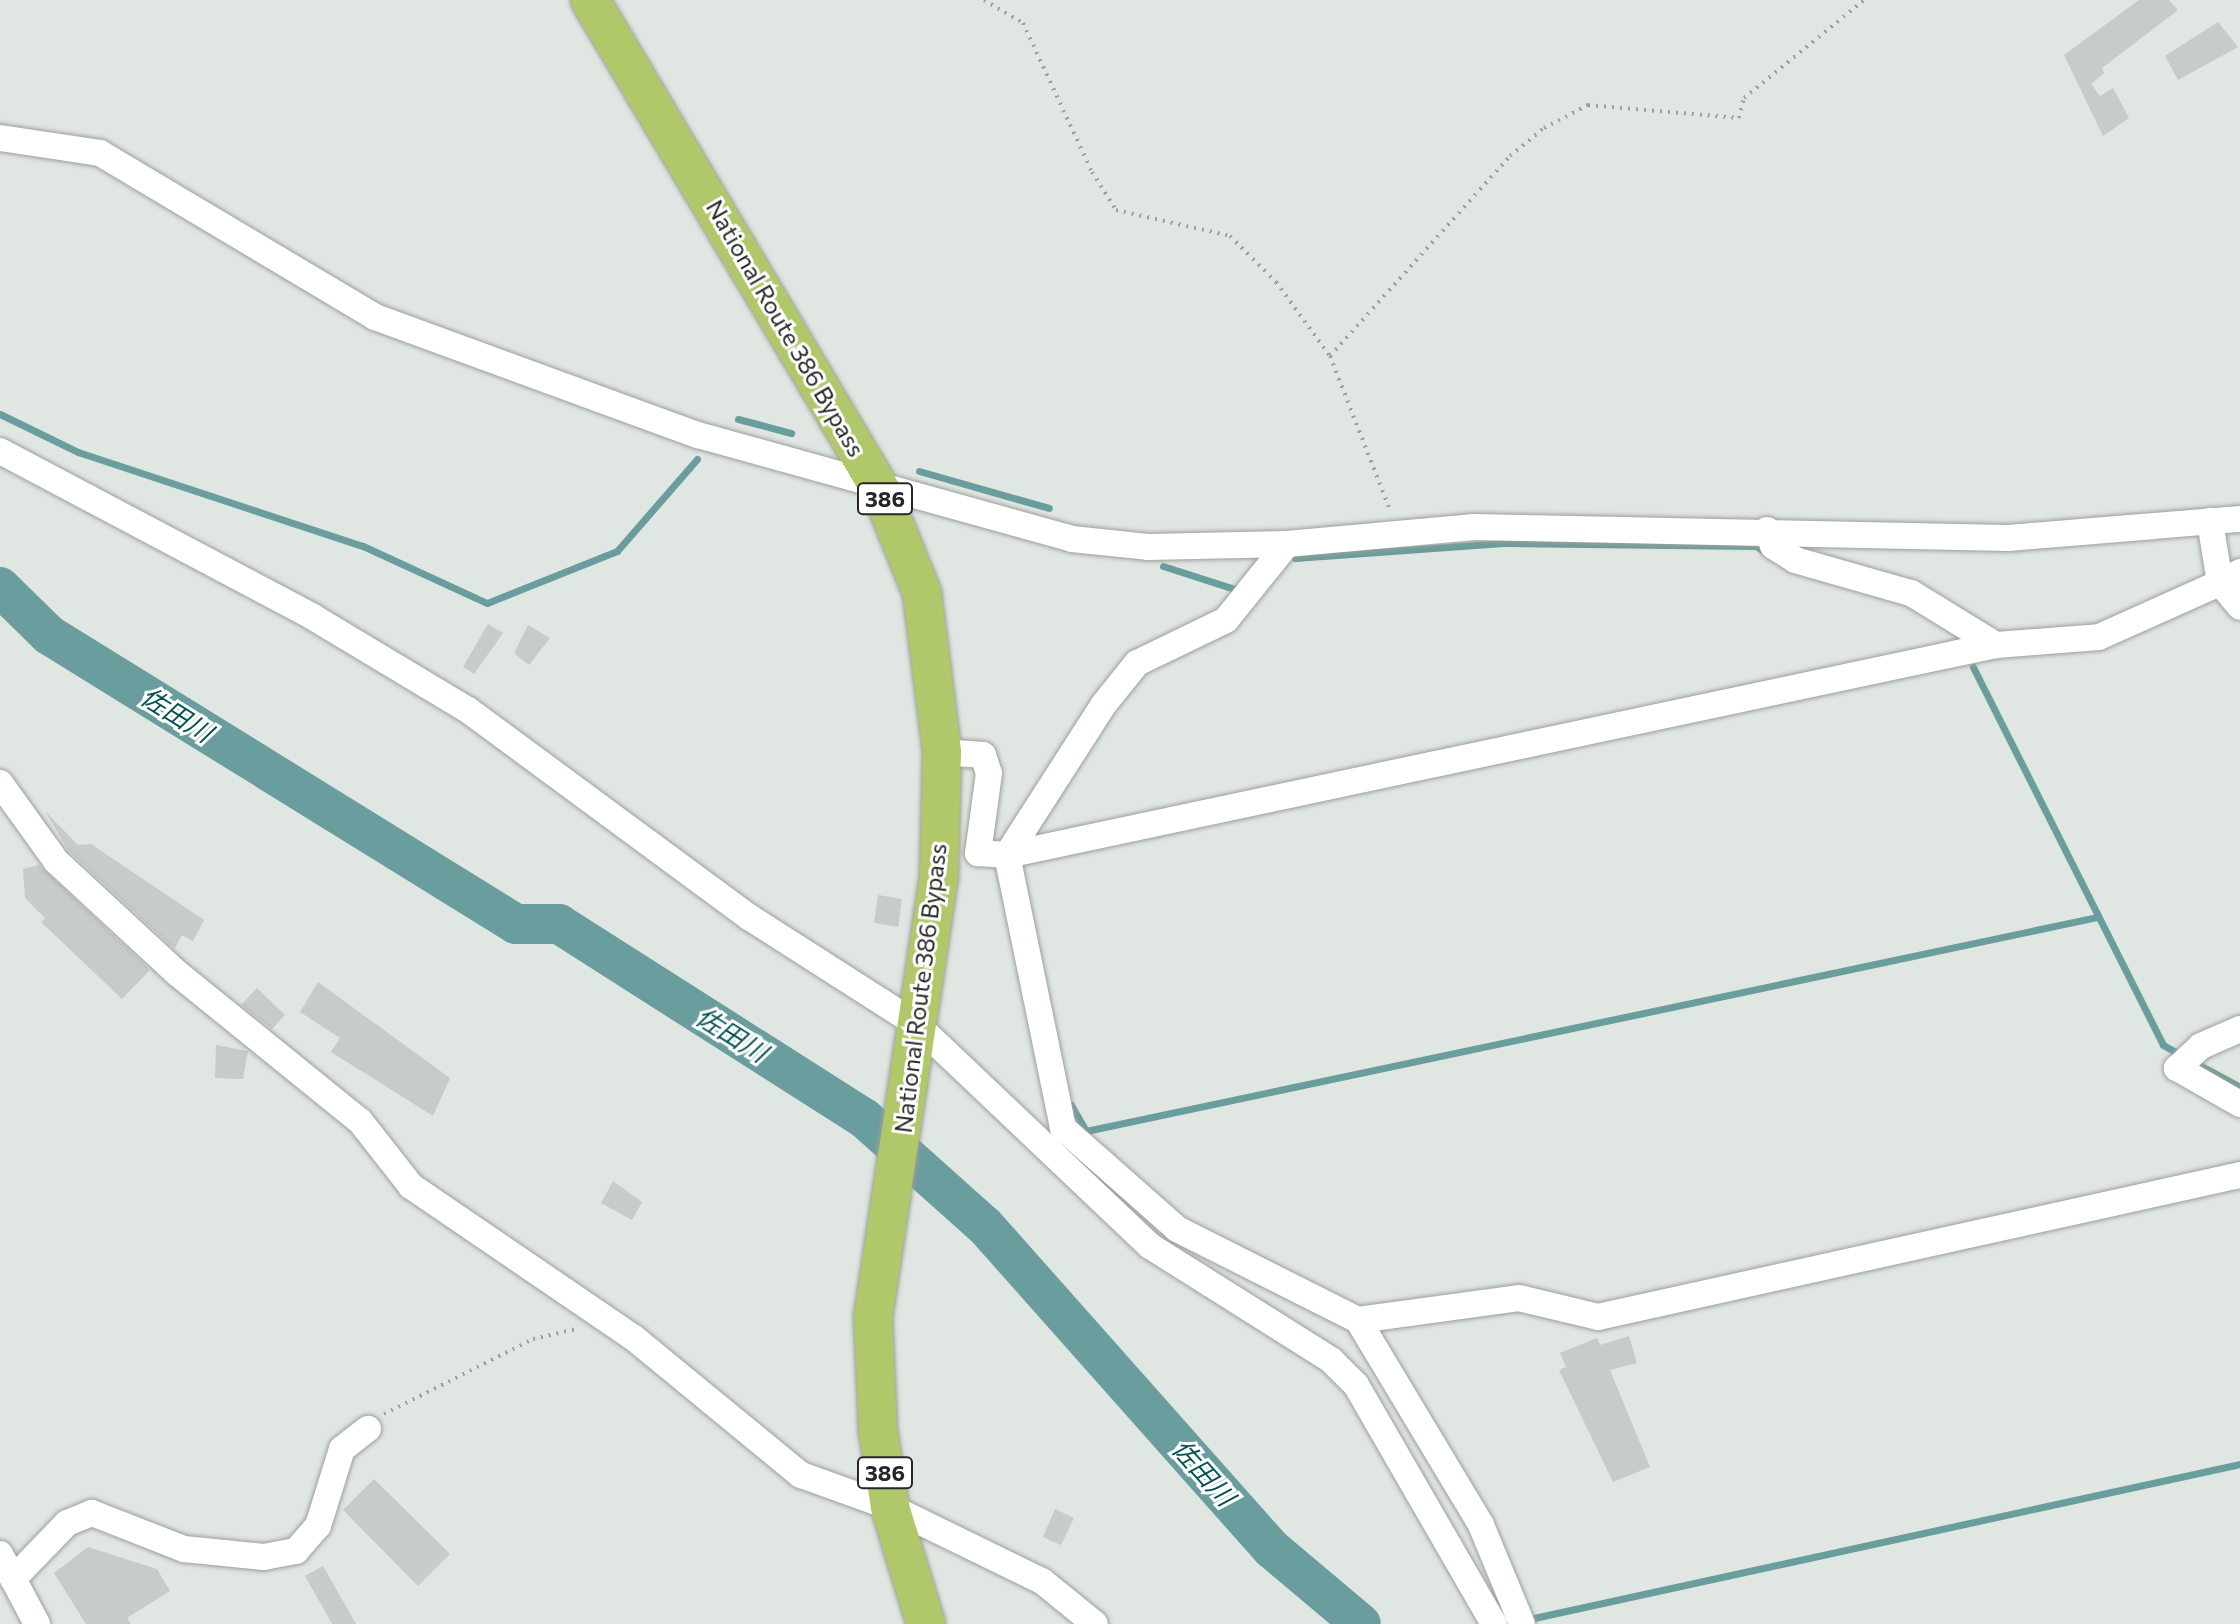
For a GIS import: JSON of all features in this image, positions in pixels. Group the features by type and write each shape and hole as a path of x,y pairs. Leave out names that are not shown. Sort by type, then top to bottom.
{"highway":[{"name":"National Route 386 Bypass","path":"590,0 880,489 922,593 942,752 939,876 915,1023 913,1068 873,1317 878,1431 890,1507 926,1624"}],"street":[{"path":"0,138 100,153 375,317 698,435 880,489 1072,539 1148,547 1287,544 1474,527 1767,530 2008,538 2240,519"},
{"path":"0,451 313,617 468,710 749,917 915,1023 1150,1246 1331,1360 1356,1385 1494,1624"},
{"path":"2210,521 2240,607"},
{"path":"1767,530 1773,546 1795,560 1911,593 1996,645"},
{"path":"1287,544 1226,620 1137,663 1104,704 1007,855 1063,1128 1177,1229 1358,1320 1481,1525 1522,1624"},
{"path":"942,752 983,755 989,773 978,853 1007,855 1996,645 2099,637 2230,577"},
{"path":"0,783 56,861 177,973 360,1121 411,1186 610,1321 747,1425 801,1475 890,1507 1042,1581 1095,1624"},
{"path":"2240,1029 2199,1048 2177,1068 2240,1104"},
{"path":"1358,1320 1519,1298 1598,1317 2240,1175"},
{"path":"11,1592 67,1523 92,1513 184,1549 264,1557 296,1551 318,1526 342,1449 368,1429"},
{"path":"0,1554 11,1592 37,1624"}],"path":[{"path":"984,0 1023,23 1092,172 1116,210 1230,236 1276,282 1330,356 1399,534"},
{"path":"1330,356 1510,156 1544,128 1588,105 1739,118 1744,98 1864,0"},
{"path":"368,1429 382,1415 533,1339 610,1321"}],"building":[{"path":"2139,0 2169,0 2178,10 2102,68 2104,73 2091,84 2100,96 2113,88 2129,118 2103,136 2064,55"},
{"path":"2218,22 2238,47 2178,80 2165,56"},
{"path":"488,624 503,633 474,674 463,667"},
{"path":"528,625 550,638 529,665 514,653"},
{"path":"45,811 78,845 91,844 204,920 193,941 182,935 175,948 170,945 68,850"},
{"path":"39,865 150,970 122,999 41,922 45,918 25,898 23,869"},
{"path":"878,895 902,899 898,927 874,923"},
{"path":"318,982 450,1078 433,1116 331,1052 340,1038 300,1012"},
{"path":"257,988 285,1015 272,1029 241,1005"},
{"path":"216,1045 248,1051 243,1079 215,1078"},
{"path":"613,1181 642,1202 632,1220 601,1203"},
{"path":"1629,1336 1637,1363 1610,1370 1650,1467 1613,1482 1559,1370 1566,1367 1560,1353 1597,1338 1600,1345"},
{"path":"374,1479 450,1554 418,1586 343,1510"},
{"path":"1055,1509 1074,1518 1061,1545 1043,1537"},
{"path":"88,1547 157,1569 170,1591 127,1618 131,1624 86,1624 54,1573"},
{"path":"323,1566 356,1624 332,1624 305,1576"}],"waterway":[{"path":"0,414 78,452 363,546 487,603 617,551 697,459"},
{"path":"738,419 791,433"},
{"path":"919,471 1049,508"},
{"path":"1295,558 1506,543 1756,546 1766,553"},
{"path":"1163,566 1241,591"},
{"name":"佐田川","path":"0,587 49,635 516,924 559,924 864,1118 985,1226 1272,1549 1361,1624"},
{"path":"1973,667 2163,1045 2183,1056"},
{"path":"1071,1105 1086,1131 2097,917"},
{"path":"2194,1062 2240,1087"},
{"path":"1534,1618 2240,1464"}]}
